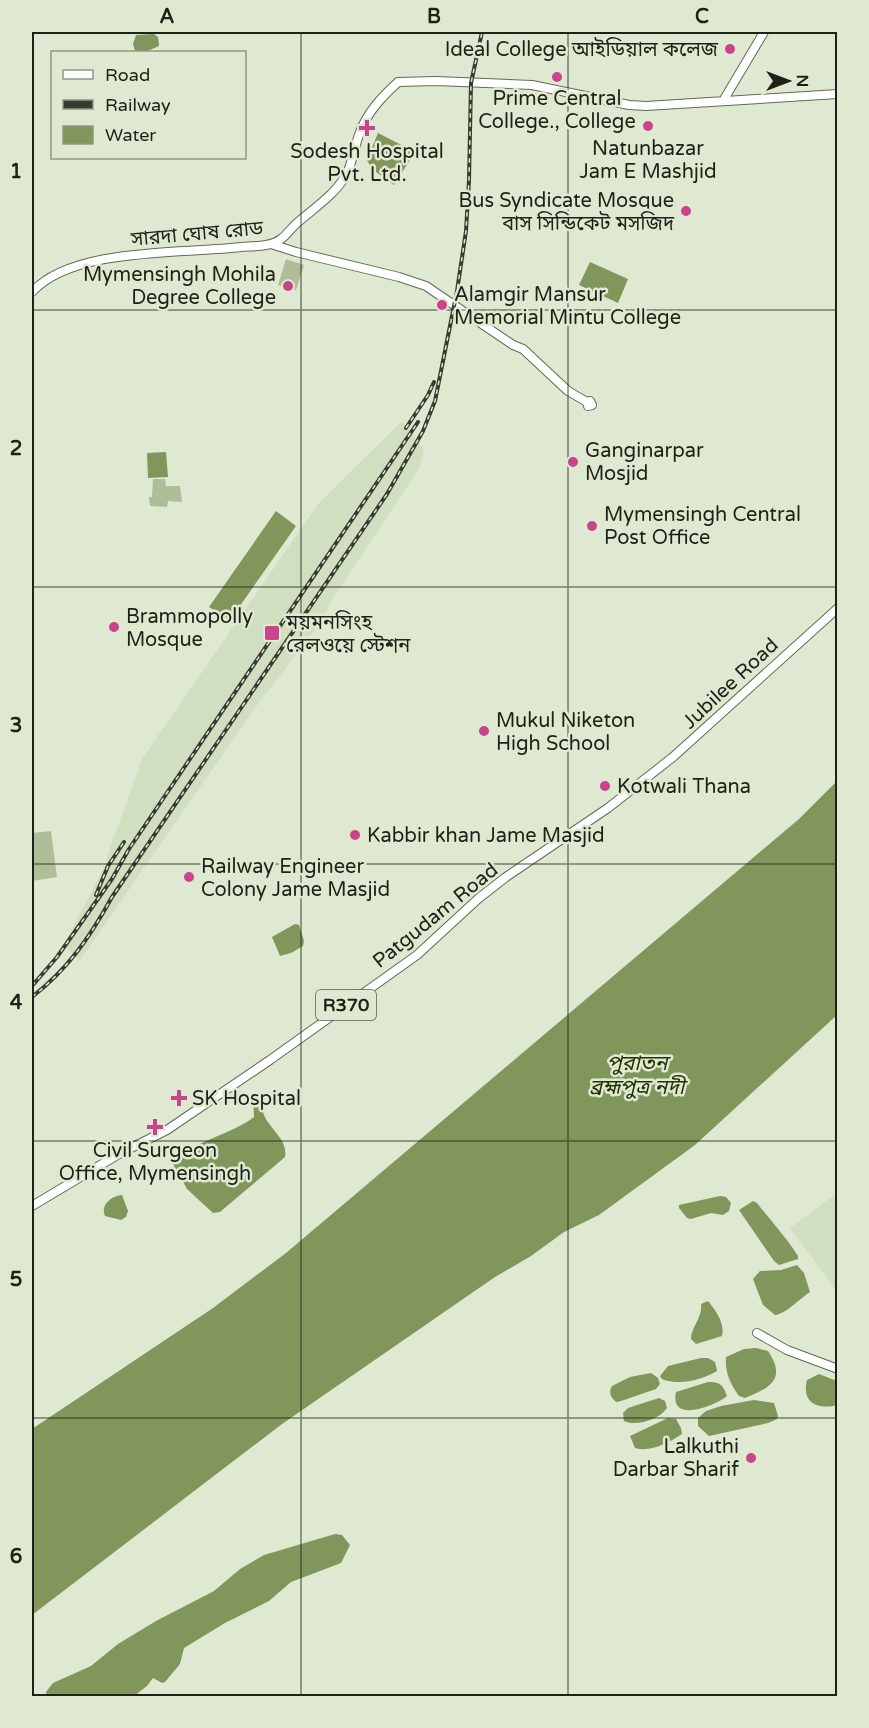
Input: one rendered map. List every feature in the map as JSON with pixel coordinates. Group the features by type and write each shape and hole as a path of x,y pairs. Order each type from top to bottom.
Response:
{"main road":[{"path":"723,101 764,32"},
{"name":"সারদা ঘোষ রোড","path":"32,292 47,277 76,267 124,256 272,244 281,240 320,204 347,173 366,117 378,100 398,82 436,81 531,85 629,105 646,106 723,101"},
{"path":"723,101 837,94"},
{"path":"272,244 426,286 513,345 523,349 568,391 587,402"},
{"name":"Jubilee Road","path":"643,780 673,757 837,608"},
{"name":"Patgudam Road","path":"32,1206 119,1154 166,1130 270,1060 417,955 479,898 506,877 608,808 643,780"},
{"path":"757,1333 787,1350 837,1369"}],"shaded area":[{"path":"286,259 304,265 296,290 278,285"},
{"path":"402,421 424,450 419,469 333,598 323,619 255,708 80,960 64,945 102,871 142,759 318,504"},
{"path":"153,479 165,479 166,486 180,486 182,502 168,501 167,507 150,506 149,497 152,497"},
{"path":"51,831 57,877 32,881 32,833"},
{"path":"837,1193 837,1292 790,1228"}],"water":[{"path":"154,34 158,37 159,46 147,51 135,51 133,44 136,35"},
{"path":"378,133 415,152 394,185 372,169 367,160"},
{"path":"590,262 628,279 618,303 579,285"},
{"path":"166,452 168,477 148,478 147,453"},
{"path":"276,511 296,526 230,620 209,607"},
{"name":"পুরাতন ব্রহ্মপুত্র নদী","path":"837,781 837,1015 695,1145 599,1215 564,1232 531,1256 495,1277 282,1424 32,1615 32,1429 213,1308 286,1253 799,819"},
{"path":"295,924 299,925 304,941 303,946 280,956 272,937"},
{"path":"253,1099 261,1101 263,1113 284,1145 285,1157 220,1212 213,1213 187,1189 173,1164 191,1149 254,1117"},
{"path":"122,1195 128,1211 126,1217 121,1220 105,1216 105,1205 114,1197"},
{"path":"720,1196 726,1197 731,1203 729,1211 723,1215 711,1213 691,1219 687,1218 679,1208 679,1205"},
{"path":"753,1201 783,1236 798,1259 779,1265 774,1261 739,1210"},
{"path":"797,1265 804,1273 810,1292 788,1309 775,1315 763,1305 753,1279 760,1271 781,1270"},
{"path":"708,1301 721,1322 722,1336 696,1344 691,1339 692,1335 701,1304"},
{"path":"756,1348 768,1351 776,1369 776,1376 768,1386 745,1398 739,1396 731,1382 726,1368 726,1357 744,1349"},
{"path":"708,1358 715,1362 717,1371 683,1382 669,1381 660,1376 668,1366"},
{"path":"651,1373 658,1378 660,1384 656,1389 616,1402 611,1397 612,1386 630,1377"},
{"path":"819,1374 837,1381 837,1405 818,1405 813,1403 806,1394 807,1380"},
{"path":"708,1382 721,1385 727,1396 704,1408 686,1410 679,1408 676,1402 676,1392"},
{"path":"659,1398 665,1401 667,1408 659,1416 635,1423 624,1421 623,1413 628,1408"},
{"path":"754,1400 774,1403 777,1419 709,1436 698,1426 698,1418 706,1411"},
{"path":"668,1418 676,1419 682,1434 653,1448 635,1448 630,1436"},
{"path":"335,1534 342,1535 350,1545 341,1563 291,1582 269,1601 225,1623 184,1648 180,1664 165,1682 162,1683 153,1678 134,1696 47,1696 46,1692 53,1683 91,1666 118,1644 214,1591 240,1569 264,1555"}],"railway":[{"path":"32,997 57,975 87,939 112,897 387,494 423,431 435,401 457,291 466,231 471,83 482,32"},
{"path":"406,428 434,382"},
{"path":"32,986 57,957 112,879 129,849 418,422"},
{"path":"96,895 108,866 124,842"}],"place":[{"name":"Ideal College আইডিয়াল কলেজ","path":"730,49"},
{"name":"Prime Central College., College","path":"557,77"},
{"name":"Natunbazar Jam E Mashjid","path":"648,126"},
{"name":"Sodesh Hospital Pvt. Ltd.","path":"367,128"},
{"name":"Bus Syndicate Mosque বাস সিন্ডিকেট মসজিদ","path":"686,211"},
{"name":"Mymensingh Mohila Degree College","path":"288,286"},
{"name":"Alamgir Mansur Memorial Mintu College","path":"442,305"},
{"name":"Ganginarpar Mosjid","path":"573,462"},
{"name":"Mymensingh Central Post Office","path":"592,526"},
{"name":"Brammopolly Mosque","path":"114,627"},
{"name":"ময়মনসিংহ রেলওয়ে স্টেশন","path":"272,633"},
{"name":"Mukul Niketon High School","path":"484,731"},
{"name":"Kotwali Thana","path":"605,786"},
{"name":"Kabbir khan Jame Masjid","path":"355,835"},
{"name":"Railway Engineer Colony Jame Masjid","path":"189,877"},
{"name":"SK Hospital","path":"179,1098"},
{"name":"Civil Surgeon Office, Mymensingh","path":"155,1127"},
{"name":"Lalkuthi Darbar Sharif","path":"751,1458"}]}
